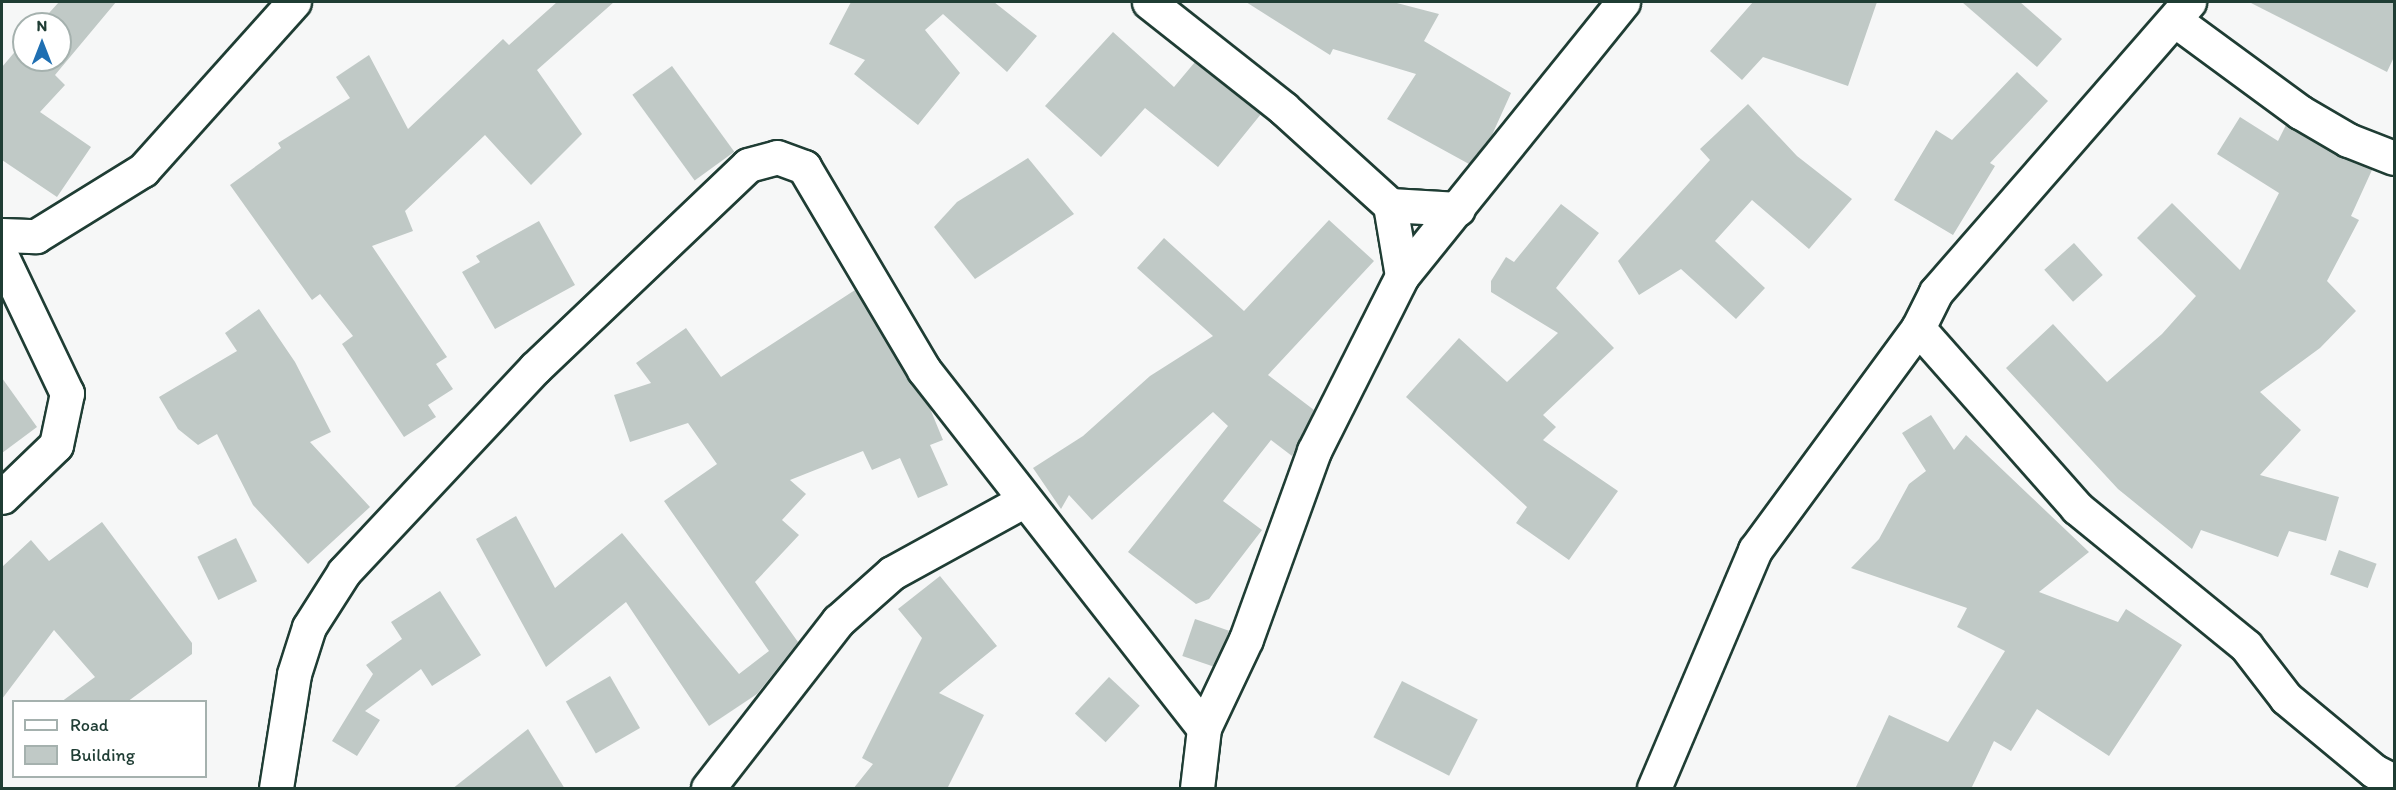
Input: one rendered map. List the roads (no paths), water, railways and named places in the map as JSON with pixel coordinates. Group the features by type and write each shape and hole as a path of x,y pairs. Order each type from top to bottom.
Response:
{"street":[{"path":"2,235 36,236 143,170 294,2"},
{"path":"1149,2 1283,108 1390,205 1402,276"},
{"path":"1197,789 1204,728 1246,639 1314,451 1402,276 1623,2"},
{"path":"1654,789 1755,550 1918,327 1936,292 2182,11 2300,112 2348,140 2394,158"},
{"path":"276,789 294,674 309,627 344,572 536,368 748,165 777,157 804,167 924,370 1023,501 1204,728"},
{"path":"1390,205 1458,209"},
{"path":"2,257 67,393 56,445 2,497"},
{"path":"1918,327 2077,508 2246,646 2286,698 2376,780"},
{"path":"708,789 838,621 892,573 1023,501"}]}
